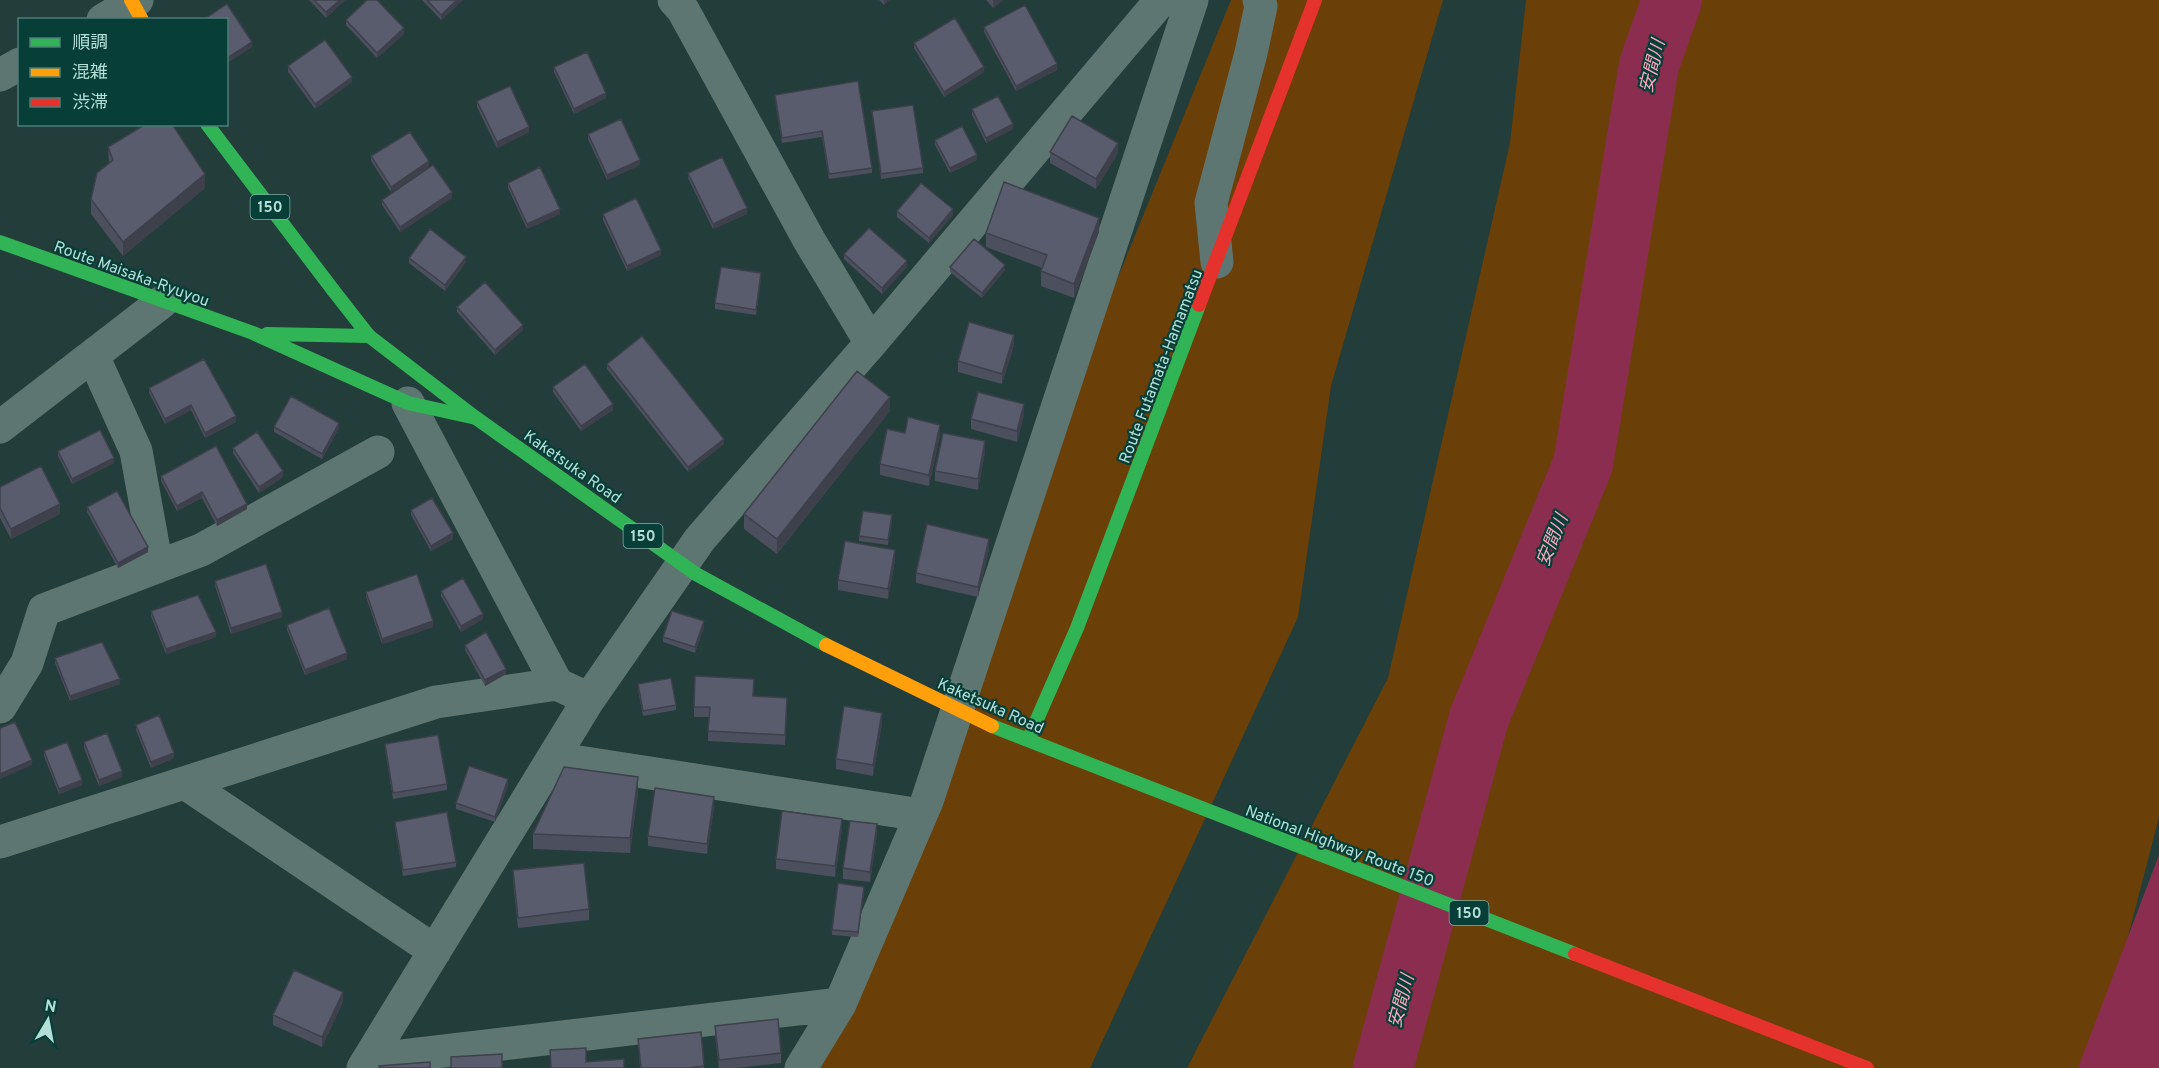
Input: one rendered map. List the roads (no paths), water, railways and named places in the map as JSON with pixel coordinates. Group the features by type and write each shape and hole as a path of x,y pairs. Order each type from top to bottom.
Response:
{"main road":[{"name":"Route Futamata-Hamamatsu","path":"1028,740 1077,628 1315,0"},
{"name":"Kaketsuka Road","path":"209,126 369,336 476,418 696,574 841,653 992,726 1070,758"},
{"name":"Route Maisaka-Ryuyou","path":"0,242 253,333 408,403 476,418"},
{"name":"Route Maisaka-Ryuyou","path":"253,333 369,336"},
{"name":"National Highway Route 150","path":"1070,758 1867,1068"}],"street":[{"path":"366,1064 589,699 700,539 871,343 1161,0"},
{"path":"801,1068 840,1004 921,815 983,636 1192,0"},
{"path":"1217,262 1211,203 1251,53 1261,6 1259,0"},
{"path":"684,3 809,240 871,343"},
{"path":"108,18 136,6"},
{"path":"0,75 18,65"},
{"path":"0,428 162,302"},
{"path":"93,356 136,451 158,567"},
{"path":"408,403 556,684"},
{"path":"0,707 27,663 44,610 201,550 378,452"},
{"path":"1,841 435,702 556,684 589,699"},
{"path":"553,758 921,815"},
{"path":"185,783 435,951"},
{"path":"366,1064 840,1004"}],"waterway":[{"name":"安間川","path":"1383,1068 1479,718 1583,464 1649,65 1672,0"}]}
